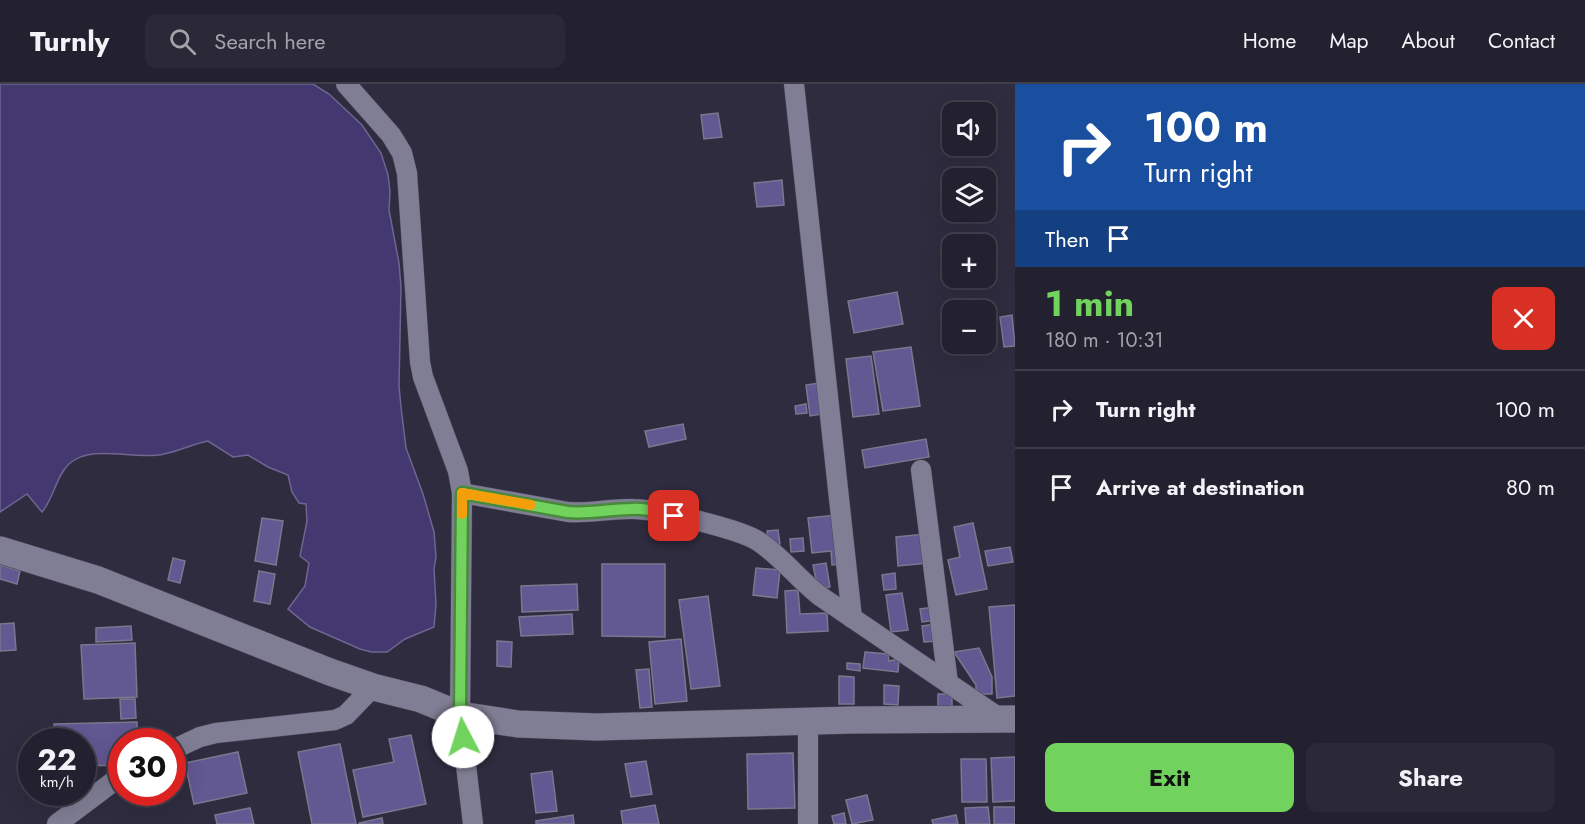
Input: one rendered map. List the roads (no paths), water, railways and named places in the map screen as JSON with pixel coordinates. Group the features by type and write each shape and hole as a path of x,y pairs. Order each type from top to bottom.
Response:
{"main road":[{"path":"0,550 98,580 330,672 374,687 421,699 460,715 518,724 596,727 1008,719"}],"street":[{"path":"346,84 391,135 402,153 407,173 420,362 423,377 458,471 462,493 460,715 473,824"},
{"path":"794,84 852,618"},
{"path":"921,470 948,683"},
{"path":"462,493 576,513 632,508 651,510 743,533 773,553 806,585 852,618 948,683 1008,719"},
{"path":"186,744 216,733 334,720 346,715 374,687"},
{"path":"808,722 808,824"},
{"path":"57,824 108,786"}]}
